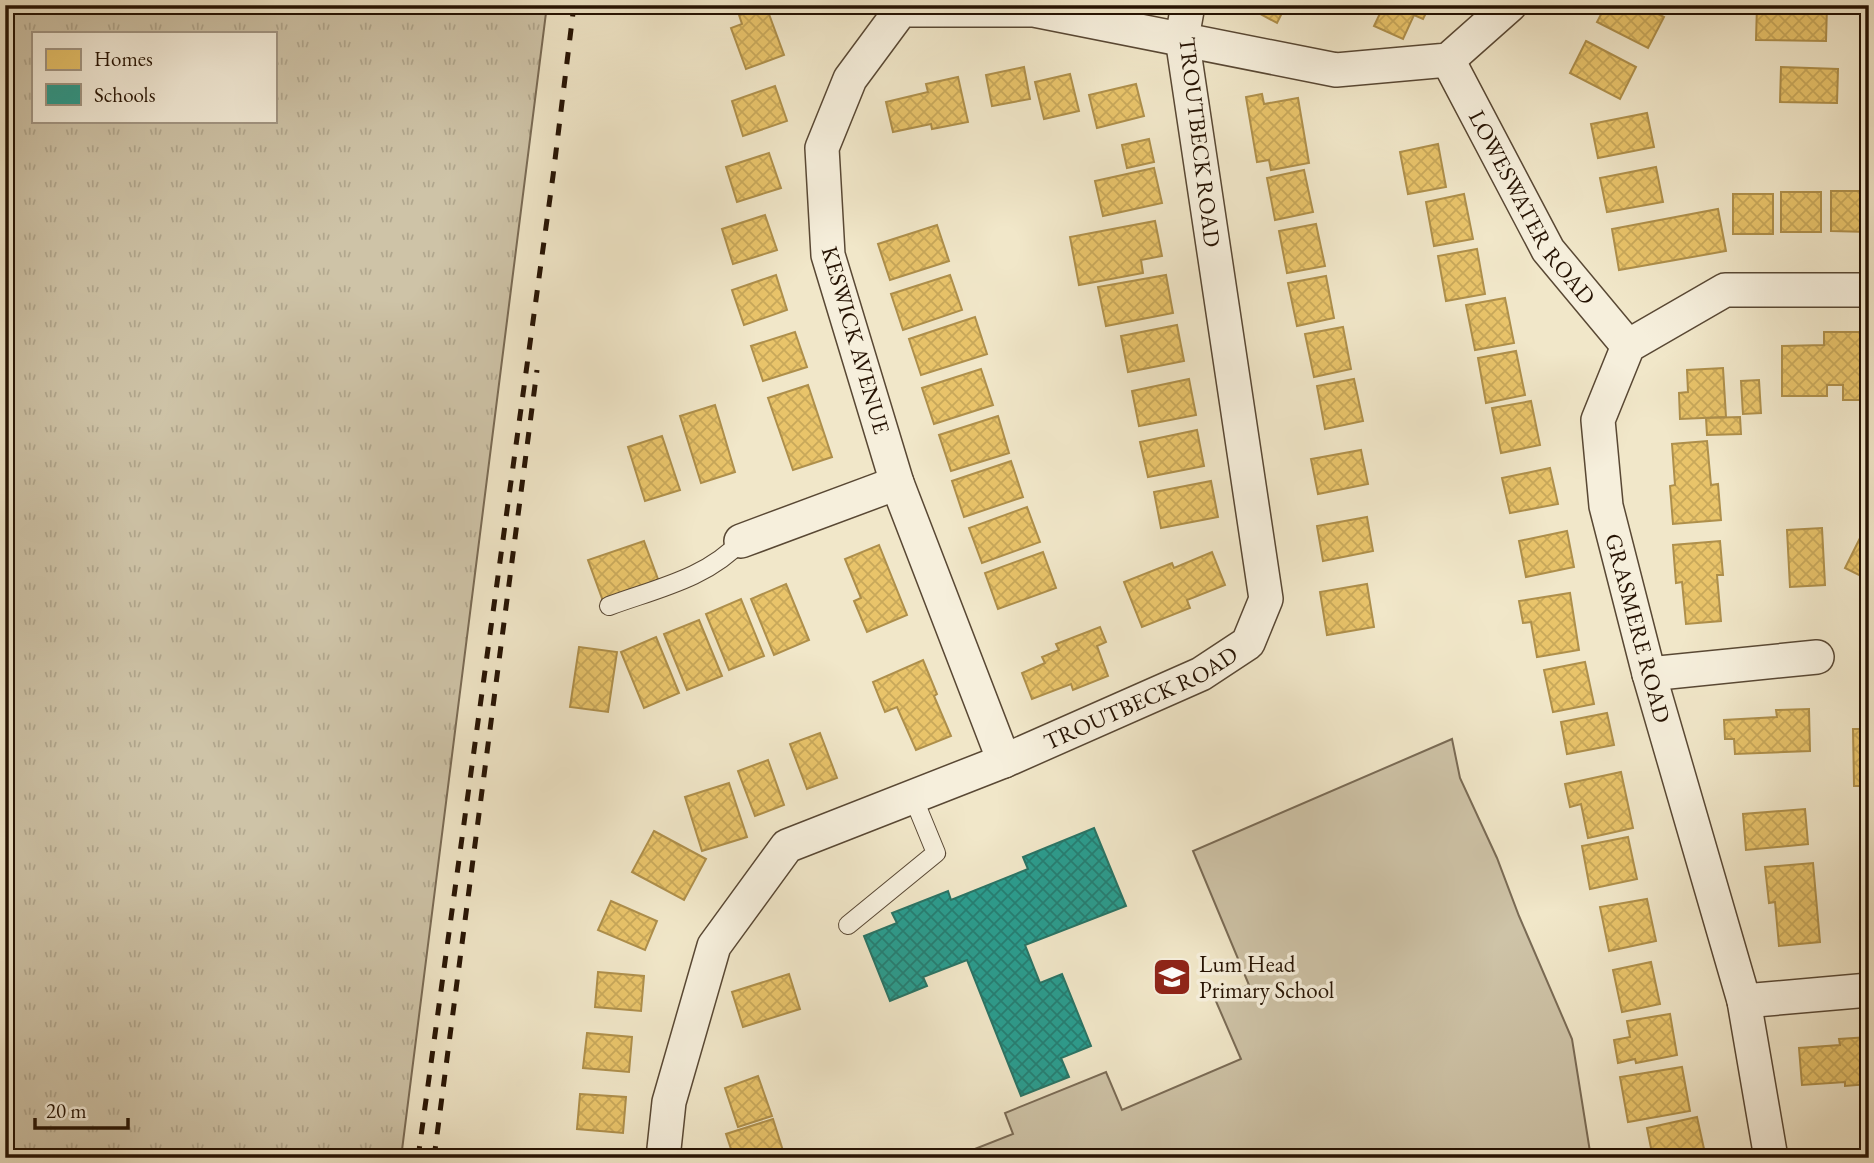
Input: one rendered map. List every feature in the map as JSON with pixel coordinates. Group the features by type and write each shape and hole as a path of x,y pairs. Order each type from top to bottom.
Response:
{"street":[{"name":"TROUTBECK ROAD","path":"663,1158 669,1102 713,946 787,846 1004,761 1202,674 1248,643 1266,599 1182,38 1188,5"},
{"path":"1448,60 1510,5"},
{"name":"KESWICK AVENUE","path":"1004,761 897,483 828,255 821,148 850,79 900,8 1034,10 1336,71 1448,60"},
{"name":"LOWESWATER ROAD","path":"1448,60 1548,250 1629,346"},
{"path":"1629,346 1725,290 1869,290"},
{"name":"GRASMERE ROAD","path":"1629,346 1598,420 1606,506 1649,674 1744,1001 1771,1158"},
{"path":"741,541 897,483"},
{"path":"1649,674 1817,657"},
{"path":"1744,1001 1869,990"}],"lane":[{"path":"609,606 698,573 722,560 741,541"},
{"path":"848,925 936,853 913,797"}],"green space":[{"path":"547,5 401,1158 5,1158 5,7"},
{"path":"1452,739 1460,778 1497,858 1572,1039 1591,1158 952,1158 1013,1134 1005,1113 1106,1072 1122,1110 1241,1059 1215,999 1249,985 1193,851"}],"building: Homes":[{"path":"1244,5 1286,5 1277,23"},
{"path":"1384,5 1430,5 1423,19 1414,15 1403,39 1374,26"},
{"path":"1606,5 1640,5 1664,17 1648,48 1597,22"},
{"path":"1757,5 1827,6 1826,41 1756,40"},
{"path":"766,6 784,55 746,69 731,28 742,24 739,15"},
{"path":"1586,41 1636,67 1620,99 1570,73"},
{"path":"1024,67 1030,99 992,106 986,75"},
{"path":"1781,67 1838,69 1837,103 1780,102"},
{"path":"1070,74 1079,111 1044,119 1035,82"},
{"path":"958,77 968,122 932,129 931,124 893,132 886,102 928,92 926,84"},
{"path":"1136,84 1144,116 1097,128 1089,95"},
{"path":"775,86 787,121 743,136 732,101"},
{"path":"1262,94 1264,104 1298,98 1309,163 1271,170 1269,160 1257,162 1246,97"},
{"path":"1647,113 1654,147 1598,158 1591,124"},
{"path":"1149,139 1154,162 1127,168 1122,145"},
{"path":"1438,144 1446,187 1408,194 1400,152"},
{"path":"769,153 781,188 737,202 726,167"},
{"path":"1656,167 1663,202 1607,212 1600,178"},
{"path":"1154,168 1162,203 1103,216 1095,181"},
{"path":"1304,170 1313,212 1275,220 1267,178"},
{"path":"1831,191 1869,191 1869,232 1831,231"},
{"path":"1781,192 1821,192 1821,232 1781,232"},
{"path":"1464,194 1473,239 1434,246 1426,202"},
{"path":"1733,194 1773,194 1773,234 1733,234"},
{"path":"1718,209 1726,251 1619,270 1612,229"},
{"path":"765,215 777,250 733,264 722,229"},
{"path":"1155,221 1162,256 1141,260 1143,273 1079,285 1070,237"},
{"path":"1316,224 1325,266 1287,273 1279,231"},
{"path":"937,225 949,261 890,280 878,244"},
{"path":"1477,249 1485,294 1446,301 1438,256"},
{"path":"776,275 787,310 744,325 732,290"},
{"path":"950,275 962,310 903,330 891,294"},
{"path":"1166,275 1173,313 1106,326 1098,287"},
{"path":"1326,276 1334,318 1297,326 1288,283"},
{"path":"1505,298 1514,343 1475,350 1466,305"},
{"path":"975,317 987,354 921,375 909,339"},
{"path":"1177,325 1184,361 1128,372 1121,336"},
{"path":"1343,327 1351,369 1314,377 1305,334"},
{"path":"795,332 807,367 763,381 751,346"},
{"path":"1824,332 1860,332 1861,400 1843,400 1843,385 1827,385 1827,396 1782,396 1782,346 1824,345"},
{"path":"1516,351 1525,395 1486,403 1478,358"},
{"path":"1723,368 1726,417 1680,419 1679,393 1688,392 1687,370"},
{"path":"981,369 993,405 934,424 922,388"},
{"path":"1189,379 1196,415 1139,426 1132,391"},
{"path":"1354,379 1363,421 1325,429 1317,386"},
{"path":"1759,380 1761,413 1743,414 1741,381"},
{"path":"808,385 832,457 793,470 768,398"},
{"path":"1531,401 1540,445 1501,453 1492,408"},
{"path":"715,405 735,472 701,483 680,416"},
{"path":"998,416 1009,453 951,471 939,435"},
{"path":"1740,417 1741,434 1707,435 1706,418"},
{"path":"1197,430 1204,466 1148,477 1140,442"},
{"path":"662,436 680,490 645,501 628,447"},
{"path":"1707,441 1711,485 1718,484 1721,520 1673,524 1670,486 1675,485 1672,444"},
{"path":"1361,450 1368,484 1318,494 1311,459"},
{"path":"1011,461 1023,497 964,517 952,481"},
{"path":"1550,468 1558,504 1510,513 1502,478"},
{"path":"1211,481 1218,517 1161,528 1154,492"},
{"path":"1027,507 1040,542 982,563 969,528"},
{"path":"1367,517 1373,551 1323,561 1317,526"},
{"path":"1869,520 1869,580 1845,568"},
{"path":"1822,528 1825,585 1790,587 1787,530"},
{"path":"1567,531 1574,567 1526,577 1519,541"},
{"path":"644,541 659,582 603,601 588,560"},
{"path":"1720,541 1723,575 1717,575 1721,621 1686,624 1682,582 1676,583 1673,545"},
{"path":"879,545 907,615 867,632 854,601 861,598 845,559"},
{"path":"1043,552 1056,588 998,609 985,573"},
{"path":"1212,552 1225,585 1187,600 1190,608 1142,627 1124,582 1172,563 1174,568"},
{"path":"786,584 809,640 774,655 751,599"},
{"path":"1367,584 1374,627 1327,635 1320,592"},
{"path":"1570,593 1579,650 1537,657 1531,622 1523,623 1519,601"},
{"path":"741,599 764,656 729,670 706,614"},
{"path":"699,620 722,676 687,690 664,634"},
{"path":"1100,627 1106,642 1097,646 1108,676 1073,690 1071,684 1032,699 1022,673 1045,663 1042,657 1059,650 1056,644"},
{"path":"656,637 679,693 644,708 621,652"},
{"path":"579,647 617,652 608,712 570,707"},
{"path":"923,660 937,694 934,696 951,736 916,750 897,707 885,712 873,682"},
{"path":"1585,662 1594,704 1553,712 1544,670"},
{"path":"1809,709 1810,751 1735,754 1734,739 1725,739 1724,720 1777,717 1776,710"},
{"path":"1607,713 1614,745 1567,754 1561,722"},
{"path":"1853,729 1869,729 1869,786 1854,786"},
{"path":"820,733 837,778 807,789 790,744"},
{"path":"768,760 784,805 755,816 738,771"},
{"path":"1621,772 1633,828 1588,838 1581,804 1570,807 1565,784"},
{"path":"729,783 747,837 702,851 685,797"},
{"path":"1805,809 1808,844 1746,850 1743,814"},
{"path":"654,831 706,859 684,900 632,872"},
{"path":"1628,837 1637,879 1590,889 1582,846"},
{"path":"1813,863 1820,942 1779,946 1775,902 1769,903 1765,867"},
{"path":"1647,899 1656,941 1609,951 1600,907"},
{"path":"611,901 657,921 645,950 598,930"},
{"path":"1651,962 1660,1004 1622,1012 1613,970"},
{"path":"598,972 644,976 641,1011 595,1007"},
{"path":"789,974 800,1009 743,1027 732,992"},
{"path":"1670,1014 1677,1055 1636,1063 1635,1059 1618,1063 1614,1040 1630,1037 1627,1021"},
{"path":"587,1033 632,1037 629,1072 583,1068"},
{"path":"1869,1037 1869,1084 1845,1086 1845,1082 1802,1085 1799,1048 1840,1045 1839,1039"},
{"path":"1682,1067 1690,1111 1628,1122 1620,1077"},
{"path":"758,1076 772,1116 738,1127 725,1088"},
{"path":"580,1094 626,1097 623,1133 577,1129"},
{"path":"1697,1117 1706,1158 1653,1158 1647,1128"},
{"path":"773,1119 785,1157 734,1158 726,1134"}],"building: Schools":[{"path":"1094,828 1126,906 1025,945 1040,983 1062,974 1091,1046 1061,1058 1069,1077 1021,1096 967,960 923,977 927,986 890,1001 864,936 897,923 892,913 948,891 951,900 1028,869 1023,857"}],"railway":[{"path":"418,1158 553,176 574,5"},
{"path":"434,1158 537,370"}],"place":[{"name":"Lum Head Primary School","path":"1172,977"}]}
